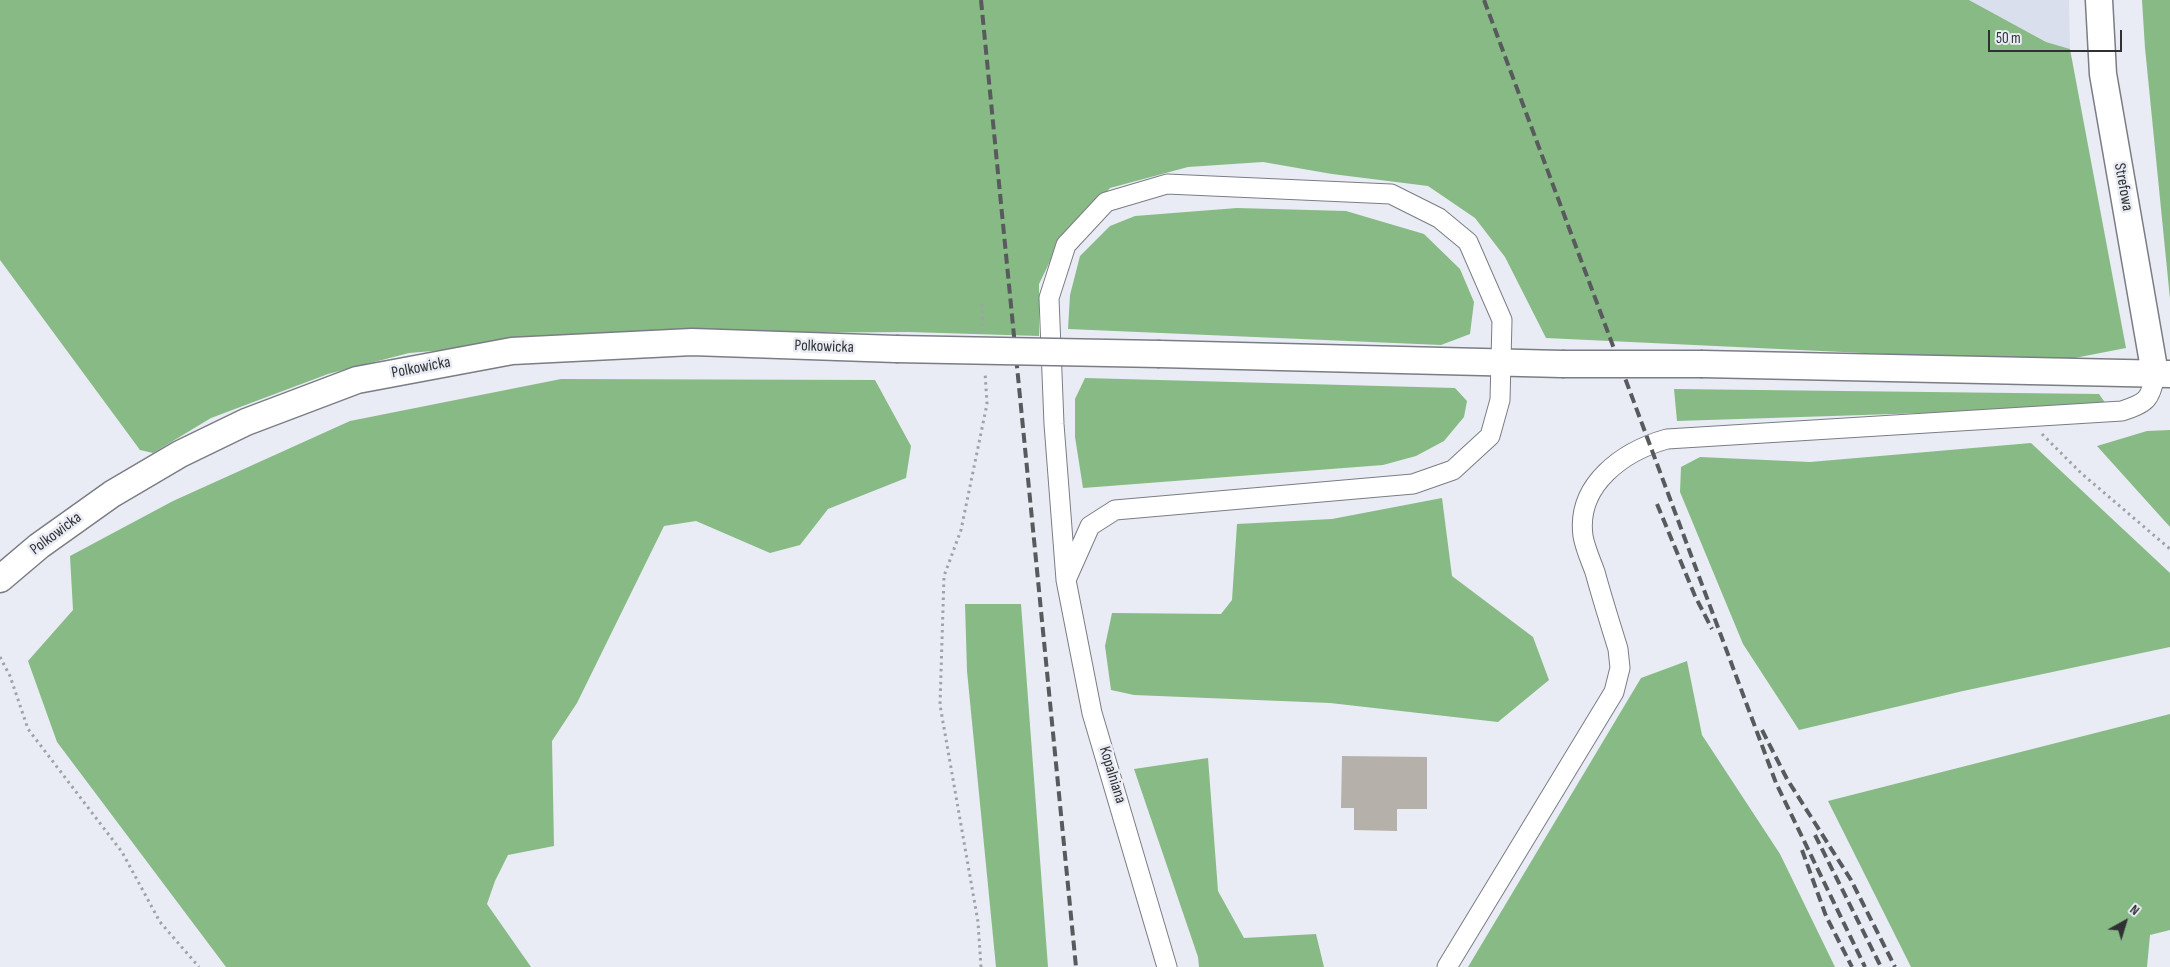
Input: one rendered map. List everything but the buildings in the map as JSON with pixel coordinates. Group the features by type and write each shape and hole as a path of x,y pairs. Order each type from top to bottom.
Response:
{"main road":[{"name":"Strefowa","path":"2099,0 2104,74 2162,374"},
{"name":"Polkowicka","path":"0,579 39,546 112,494 180,454 246,422 357,380 512,351 692,342 896,349 1503,361 1562,364 1704,364 2162,374"}],"street":[{"name":"Kopalniana","path":"1066,580 1090,526 1115,510 1413,484 1453,470 1490,436 1500,400 1503,361 1502,320 1468,242 1439,218 1391,194 1167,184 1106,202 1066,245 1049,298 1054,424 1066,580 1092,713 1167,967"},
{"path":"1447,967 1614,692 1620,668 1618,649 1583,535 1585,505 1600,479 1620,459 1649,444 1667,439 2122,411 2141,404 2152,394 2162,374"}],"path":[{"path":"982,304 984,334"},
{"path":"981,967 978,922 940,705 944,576 960,530 987,404 985,364"},
{"path":"2034,417 2038,431 2081,473 2170,549"},
{"path":"0,657 10,676 28,730 122,852 160,922 199,967"}],"shaded area":[{"path":"1969,0 2069,0 2070,49 2046,42"}],"green space":[{"path":"0,0 1969,0 2046,42 2070,49 2126,348 2054,362 1546,338 1505,257 1475,218 1428,186 1332,174 1263,162 1188,167 1110,188 1056,249 1039,284 1039,336 909,332 754,333 563,340 409,353 328,374 211,418 153,453 140,450 0,260"},
{"path":"2142,0 2170,0 2170,299 2145,48"},
{"path":"1237,208 1346,211 1424,234 1460,269 1474,302 1470,334 1441,345 1068,329 1070,295 1080,256 1110,226 1135,216"},
{"path":"1085,378 1455,388 1467,401 1464,417 1444,441 1416,456 1383,465 1083,488 1075,437 1075,399"},
{"path":"561,379 875,380 911,446 906,478 828,509 800,545 770,553 696,521 664,526 577,703 552,741 554,846 508,855 495,881 487,904 531,967 226,967 57,742 28,661 73,610 70,556 173,501 350,421"},
{"path":"1674,389 2099,394 2106,404 2018,410 1677,421"},
{"path":"2170,430 2170,527 2097,446 2147,431"},
{"path":"2031,443 2170,573 2170,647 1963,691 1799,730 1743,644 1680,492 1681,467 1700,457 1810,462"},
{"path":"1442,498 1452,576 1533,637 1549,680 1498,722 1330,703 1134,695 1111,690 1105,646 1112,613 1221,614 1232,600 1237,524 1332,519"},
{"path":"965,604 1021,604 1048,967 996,967 967,671"},
{"path":"1687,661 1702,735 1780,854 1835,967 1468,967 1641,678"},
{"path":"2170,714 2170,930 2150,935 2147,967 1911,967 1828,801"},
{"path":"1208,758 1218,891 1244,938 1316,934 1324,967 1199,967 1198,957 1134,769"}],"railway":[{"path":"981,0 1076,967"},
{"path":"1484,0 1776,783 1865,967"},
{"path":"1657,504 1695,596 1712,629"},
{"path":"1762,730 1787,779 1851,880 1895,967"},
{"path":"1815,835 1881,967"},
{"path":"1802,850 1826,916 1852,967"}]}
